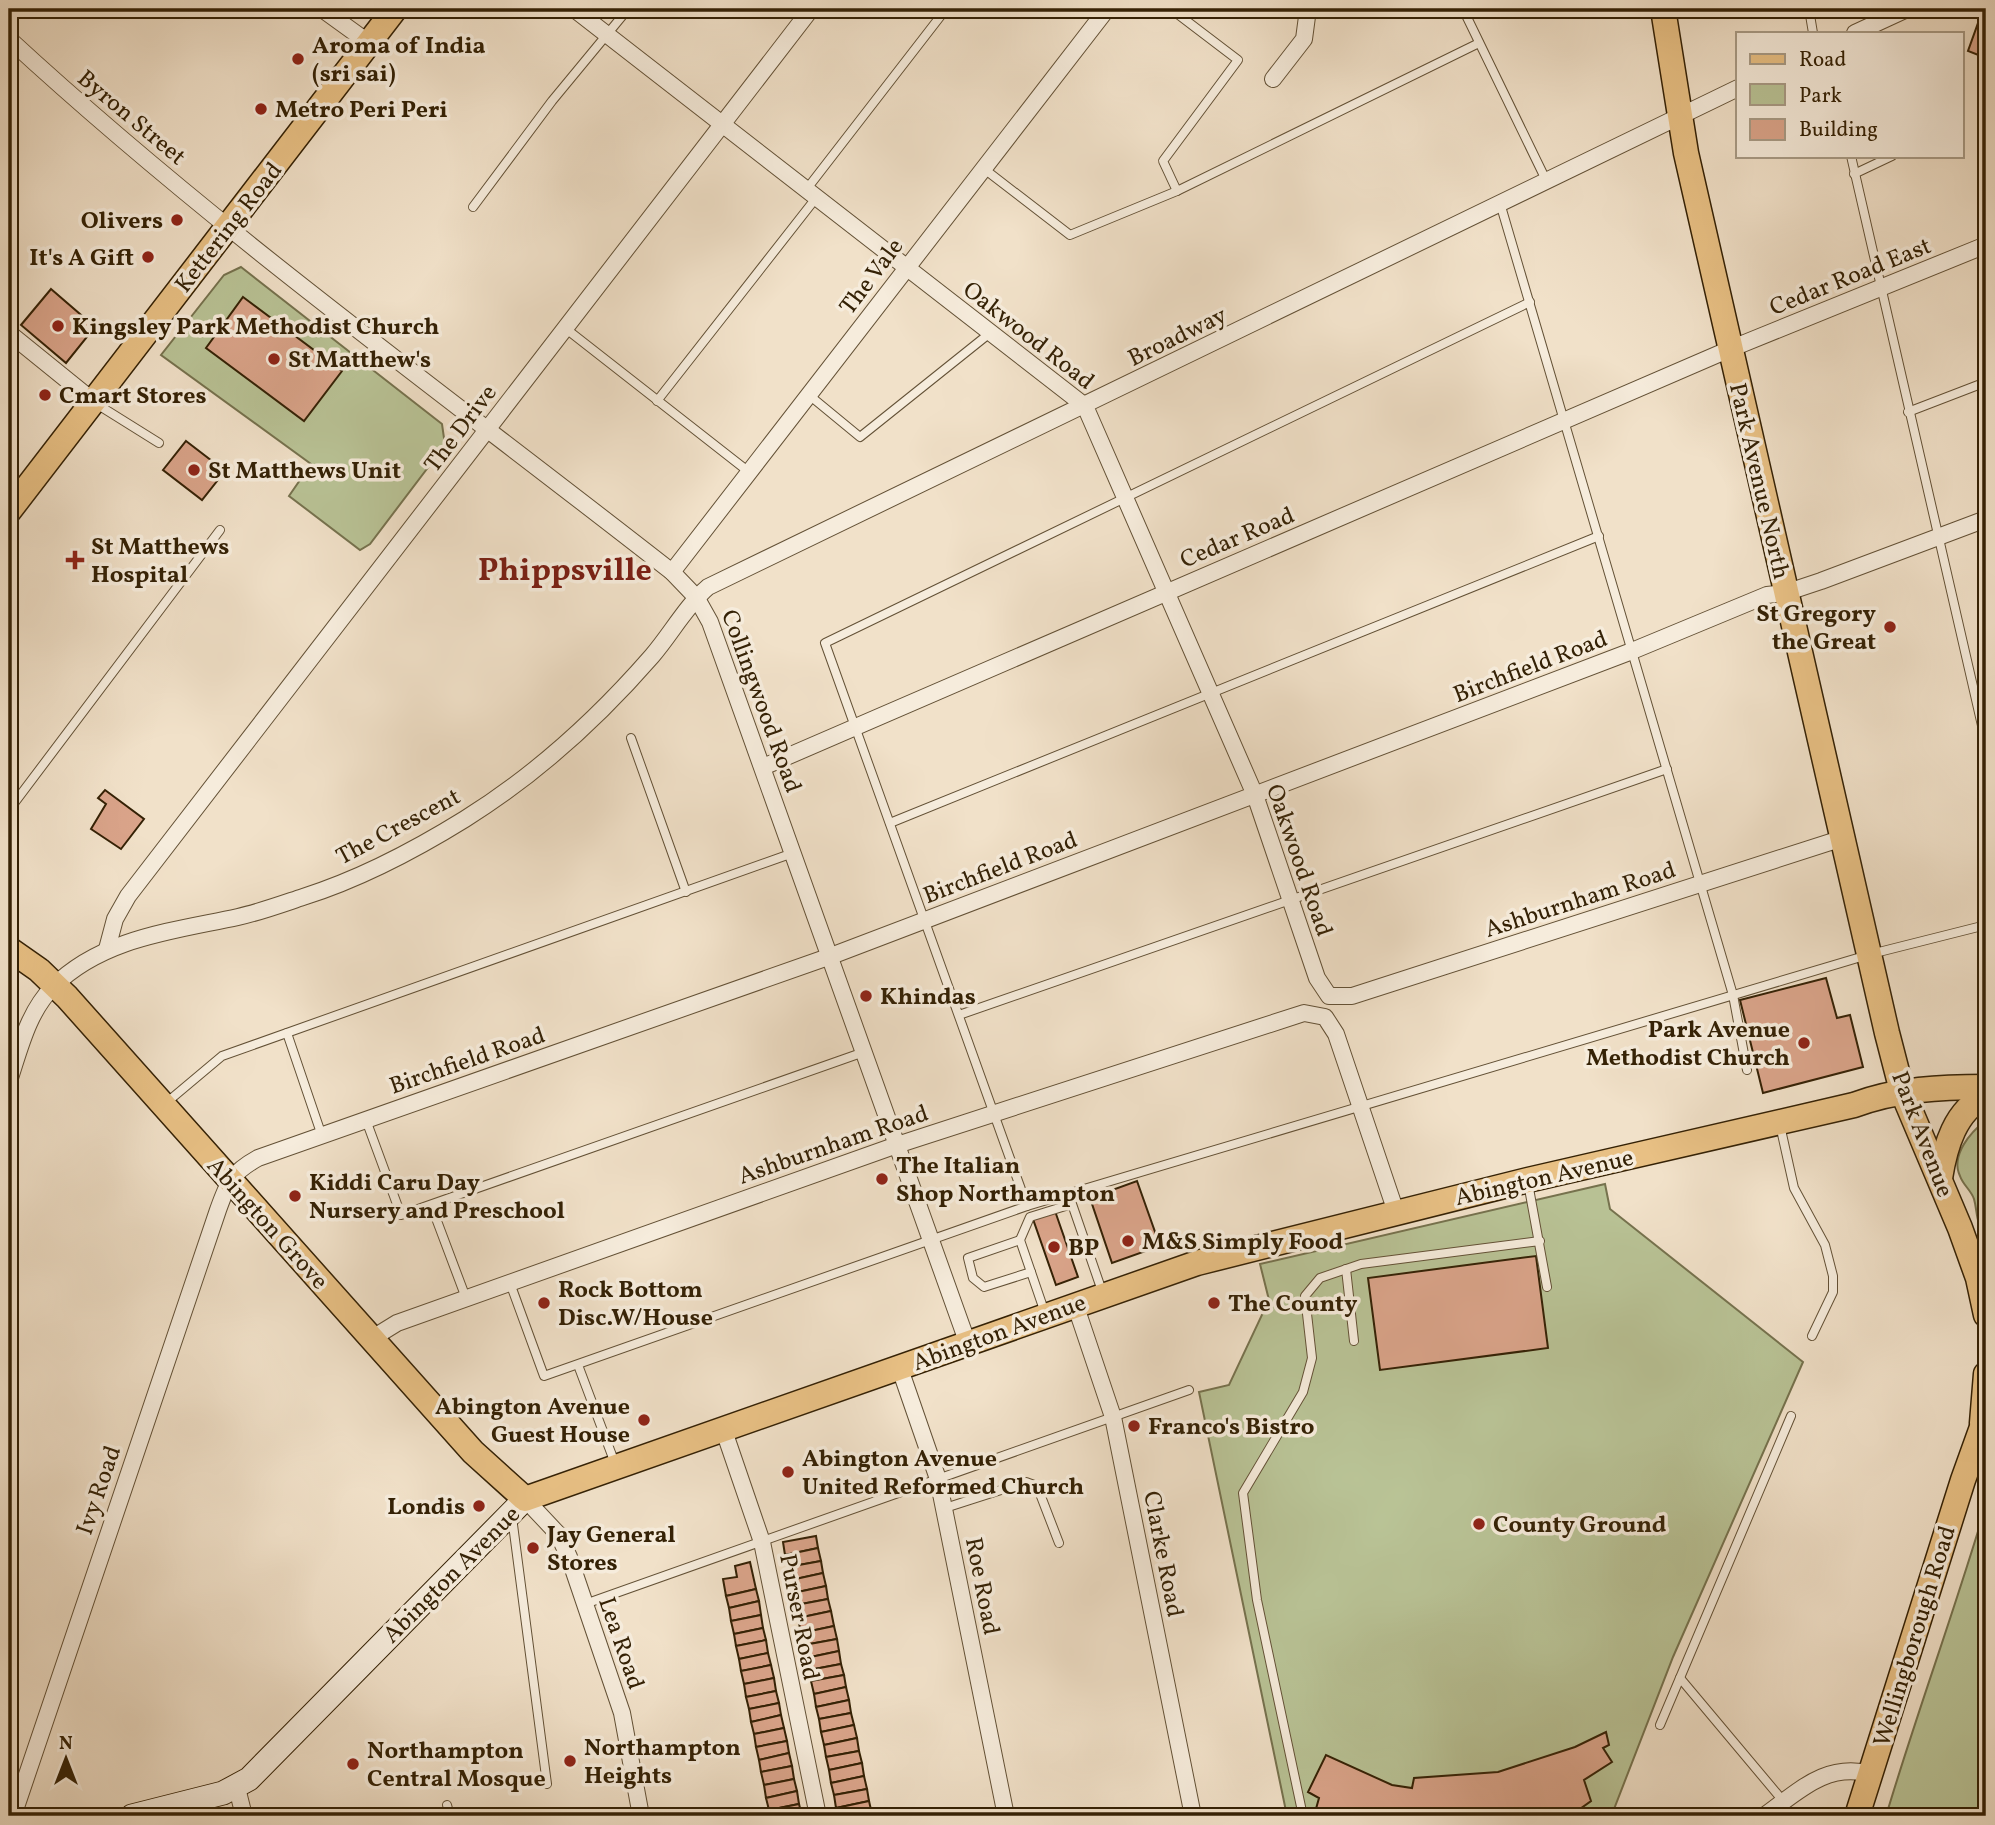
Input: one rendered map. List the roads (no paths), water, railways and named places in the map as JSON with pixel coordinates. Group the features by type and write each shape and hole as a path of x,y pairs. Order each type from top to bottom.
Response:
{"main road":[{"name":"Kettering Road","path":"9,511 395,9"},
{"name":"Park Avenue North","path":"1663,9 1679,117 1785,593 1887,1032"},
{"name":"Abington Grove","path":"9,949 54,985 518,1505"},
{"path":"1887,1032 1915,1072 1928,1081 1953,1087"},
{"path":"1849,1107 1880,1076 1885,1059 1887,1032"},
{"name":"Park Avenue","path":"1887,1032 1902,1091 1960,1228 1978,1278 1986,1315"},
{"name":"Abington Avenue","path":"132,1816 237,1788 262,1769 518,1505 1102,1294 1197,1263 1528,1180 1849,1107 1902,1091 1986,1087"},
{"path":"1940,1178 1951,1135 1966,1111 1986,1096"},
{"path":"1849,1107 1890,1112 1919,1130"},
{"path":"1960,1228 1986,1250"},
{"name":"Wellingborough Road","path":"1857,1816 1984,1420 1986,1374"},
{"path":"1963,1480 1986,1461"}],"street":[{"path":"322,9 369,43"},
{"name":"Oakwood Road","path":"574,9 1085,406 1255,795 1317,978 1329,996"},
{"name":"The Drive","path":"107,948 115,919 128,896 811,9"},
{"name":"The Vale","path":"672,572 1107,9"},
{"path":"1273,79 1304,38 1308,9"},
{"path":"1857,32 1907,9"},
{"name":"Byron Street","path":"9,38 90,114 228,227"},
{"name":"Broadway","path":"696,597 708,587 1736,89"},
{"name":"Collingwood Road","path":"228,227 672,572 696,597 710,622 968,1344"},
{"name":"Cedar Road East","path":"1730,349 1986,245"},
{"path":"9,333 93,401"},
{"name":"Cedar Road","path":"762,767 1730,349"},
{"name":"Birchfield Road","path":"229,1179 258,1158 831,956 1632,651 1767,595 1785,593 1986,519"},
{"name":"The Crescent","path":"54,985 107,948 306,896 363,874 465,819 554,753 604,707 651,657 696,597"},
{"name":"Ashburnham Road","path":"1329,996 1352,996 1843,838"},
{"path":"9,1082 38,1003 54,985"},
{"name":"Ashburnham Road","path":"371,1339 397,1323 897,1145 1293,1014 1316,1013 1332,1025 1361,1106"},
{"path":"1361,1106 1396,1212"},
{"name":"Ivy Road","path":"13,1816 229,1179"},
{"name":"Clarke Road","path":"1075,1304 1113,1417 1193,1816"},
{"name":"Roe Road","path":"900,1369 938,1479 945,1508 1006,1816"},
{"name":"Purser Road","path":"724,1431 762,1542 818,1816"},
{"name":"Lea Road","path":"518,1505 558,1534 622,1713 641,1816"},
{"path":"1764,1816 1835,1770 1855,1770 1871,1774"},
{"path":"237,1788 244,1816"}],"lane":[{"path":"472,207 628,9"},
{"path":"657,401 946,9"},
{"path":"1171,9 1238,60 1163,160 1177,191"},
{"path":"1463,9 1546,180"},
{"path":"1810,9 1813,32"},
{"path":"983,168 1070,235 1177,191 1479,43"},
{"path":"1851,158 1986,743"},
{"path":"1854,174 1888,158"},
{"path":"1500,202 1733,995 1747,1070"},
{"path":"1027,1206 825,643 1530,302"},
{"path":"565,328 749,472"},
{"path":"808,395 860,437 990,333"},
{"path":"1908,412 1986,382"},
{"path":"93,401 159,443"},
{"path":"9,810 220,530"},
{"path":"890,823 1599,536"},
{"path":"631,738 685,892"},
{"path":"958,1016 1667,769"},
{"path":"163,1105 222,1056 794,853"},
{"path":"510,1283 544,1377 1027,1206 1871,954 1986,925"},
{"path":"287,1032 322,1136"},
{"path":"366,1120 401,1215 864,1052"},
{"path":"1779,1122 1794,1188 1825,1245 1833,1276 1833,1292 1812,1336"},
{"path":"1528,1180 1547,1287"},
{"path":"1046,1315 1020,1240 1030,1217 1072,1204 1102,1294"},
{"path":"431,1205 466,1298"},
{"path":"1020,1240 968,1258 973,1278 984,1287 1031,1272"},
{"path":"1303,1816 1257,1600 1243,1493 1303,1392 1311,1358 1305,1297 1320,1278 1361,1264 1540,1241"},
{"path":"1346,1269 1354,1341"},
{"path":"578,1365 617,1468"},
{"path":"585,1604 1189,1390"},
{"path":"1660,1725 1791,1416"},
{"path":"945,1508 1026,1482 1032,1483 1037,1486 1059,1543"},
{"path":"518,1505 517,1541 547,1784"},
{"path":"1680,1678 1784,1802"},
{"path":"447,1805 450,1816"}],"place":[{"name":"Aroma of India (sri sai)","path":"298,59"},
{"name":"Metro Peri Peri","path":"261,109"},
{"name":"Olivers","path":"177,220"},
{"name":"It's A Gift","path":"148,257"},
{"name":"Kingsley Park Methodist Church","path":"58,326"},
{"name":"St Matthew's","path":"274,359"},
{"name":"Cmart Stores","path":"45,395"},
{"name":"St Matthews Unit","path":"194,470"},
{"name":"St Matthews Hospital","path":"75,560"},
{"name":"St Gregory the Great","path":"1890,627"},
{"name":"Khindas","path":"866,996"},
{"name":"Park Avenue Methodist Church","path":"1804,1043"},
{"name":"The Italian Shop Northampton","path":"882,1179"},
{"name":"Kiddi Caru Day Nursery and Preschool","path":"295,1196"},
{"name":"M&S Simply Food","path":"1128,1241"},
{"name":"BP","path":"1054,1247"},
{"name":"Rock Bottom Disc.W/House","path":"544,1303"},
{"name":"The County","path":"1214,1303"},
{"name":"Abington Avenue Guest House","path":"644,1420"},
{"name":"Franco's Bistro","path":"1134,1426"},
{"name":"Abington Avenue United Reformed Church","path":"788,1472"},
{"name":"Londis","path":"479,1506"},
{"name":"County Ground","path":"1479,1524"},
{"name":"Jay General Stores","path":"533,1548"},
{"name":"Northampton Heights","path":"570,1761"},
{"name":"Northampton Central Mosque","path":"353,1764"}],"district":[{"name":"Phippsville","path":"565,569"}]}
